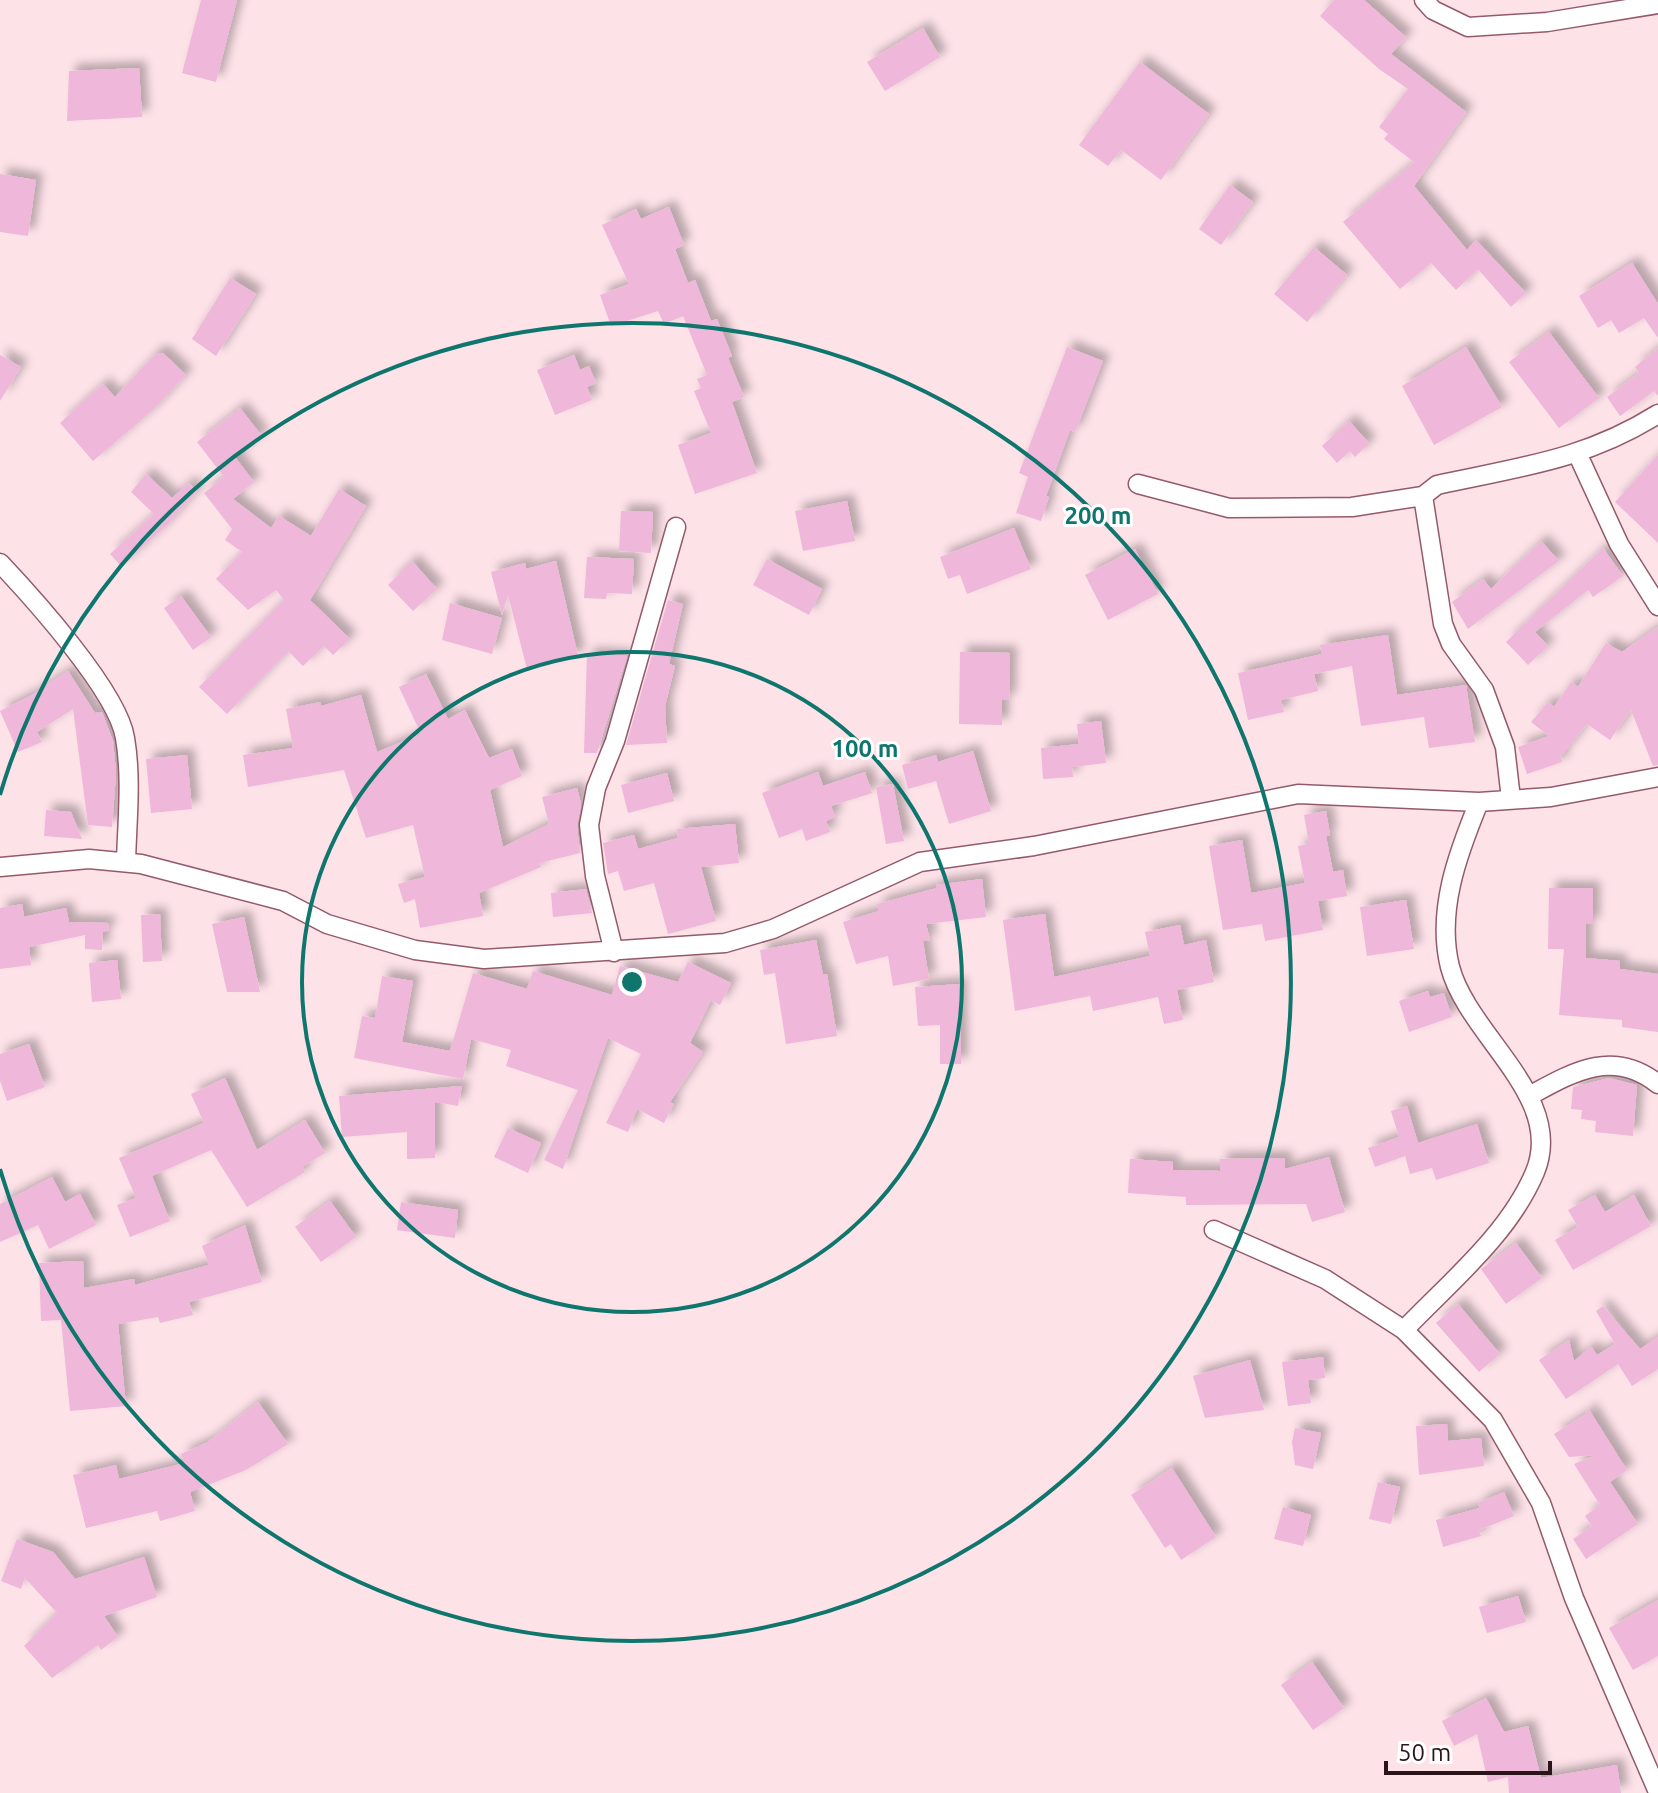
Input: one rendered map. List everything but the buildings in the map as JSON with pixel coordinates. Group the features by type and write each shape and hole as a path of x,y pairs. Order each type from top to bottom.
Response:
{"street":[{"path":"1424,0 1433,10 1468,27 1547,22 1658,4"},
{"path":"1138,484 1229,508 1352,507 1423,496 1437,485 1578,455 1623,436 1658,414"},
{"path":"1578,455 1619,544 1658,606"},
{"path":"1423,496 1443,624 1451,644 1484,690 1505,747 1511,799"},
{"path":"614,952 595,876 589,825 596,788 615,741 676,527"},
{"path":"0,563 37,602 83,662 114,710 125,736 129,788 126,862"},
{"path":"0,867 89,859 126,862 283,901 327,924 415,950 484,959 614,952 725,943 773,929 920,862 1034,846 1298,794 1479,802 1551,797 1658,777"},
{"path":"1404,1330 1506,1222 1535,1170 1540,1138 1535,1107 1464,1003 1450,966 1446,931 1451,881 1479,802"},
{"path":"1529,1096 1576,1070 1602,1064 1627,1066 1658,1084"},
{"path":"1214,1230 1325,1279 1404,1330 1493,1420 1541,1503 1574,1598 1658,1792"}]}
